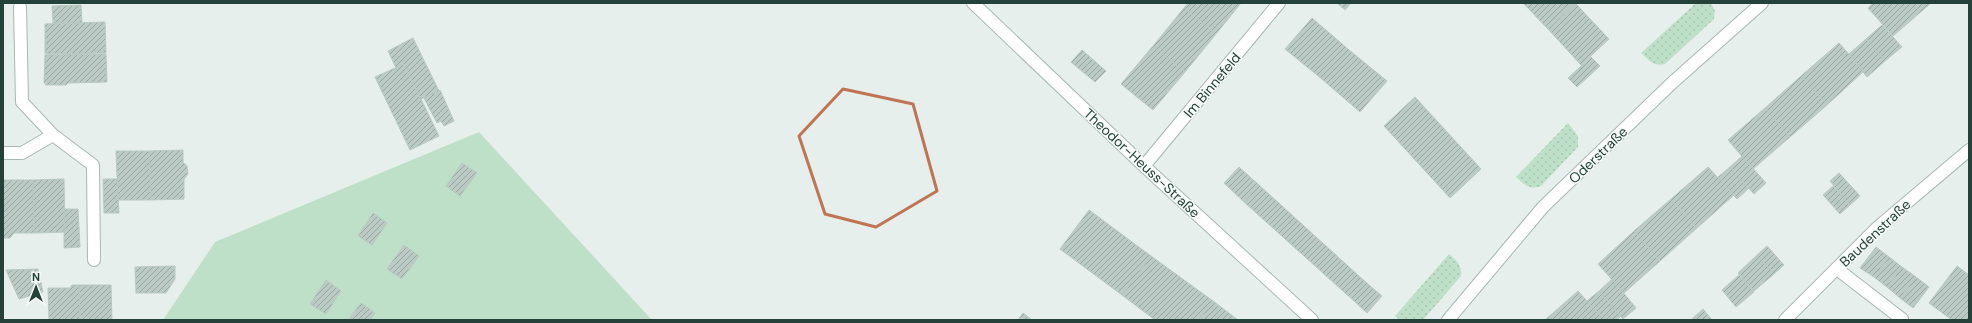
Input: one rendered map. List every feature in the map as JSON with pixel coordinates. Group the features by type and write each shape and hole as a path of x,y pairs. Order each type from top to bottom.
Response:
{"street":[{"name":"Theodor-Heuss-Straße","path":"973,3 1144,166 1312,320"},
{"name":"Im Binnefeld","path":"1144,166 1279,3"},
{"name":"Oderstraße","path":"1448,320 1543,207 1673,82 1762,3"},
{"path":"20,7 22,102 53,135 93,165 94,260"},
{"path":"3,153 22,153 53,135"},
{"name":"Baudenstraße","path":"1785,320 1878,228 1969,150"},
{"path":"1837,269 1902,319"}],"highlighted area":[{"path":"843,89 913,104 937,191 876,227 825,214 799,136"}],"green space":[{"path":"1696,3 1711,3 1715,11 1714,19 1665,64 1654,64 1641,53"},
{"path":"1568,123 1578,136 1578,147 1541,186 1530,187 1516,177"},
{"path":"479,132 652,320 163,320 215,242"},
{"path":"1449,254 1461,269 1461,276 1423,320 1400,320 1395,316"}],"building":[{"path":"1188,3 1241,3 1216,34 1184,8"},
{"path":"1337,3 1351,3 1345,10"},
{"path":"1523,3 1575,3 1548,29"},
{"path":"1575,3 1609,39 1581,65 1548,29"},
{"path":"1873,3 1930,4 1893,36 1868,8"},
{"path":"81,5 82,23 53,23 52,6"},
{"path":"1184,8 1216,34 1185,72 1153,46"},
{"path":"1312,18 1349,50 1323,80 1285,49"},
{"path":"105,22 106,53 45,54 45,24"},
{"path":"1882,25 1902,47 1885,61 1866,39"},
{"path":"413,38 439,91 421,99 404,64 396,68 388,51"},
{"path":"1866,39 1885,61 1867,77 1849,54"},
{"path":"1839,43 1864,71 1827,105 1801,76"},
{"path":"1153,46 1185,72 1153,110 1121,84"},
{"path":"1082,50 1106,71 1095,82 1071,62"},
{"path":"1349,50 1387,81 1360,112 1323,80"},
{"path":"106,54 107,82 68,83 66,85 46,85 44,83 45,55"},
{"path":"1591,57 1600,66 1577,87 1568,78"},
{"path":"404,64 439,136 410,150 375,77"},
{"path":"1801,76 1827,105 1790,137 1765,108"},
{"path":"440,90 454,121 444,126 441,121 437,123 424,98"},
{"path":"1415,97 1448,133 1417,162 1384,126"},
{"path":"1765,108 1790,137 1753,169 1728,140"},
{"path":"1448,133 1481,169 1450,198 1417,162"},
{"path":"183,150 183,162 187,166 188,174 184,179 184,199 151,200 149,151"},
{"path":"116,151 149,151 151,200 118,200"},
{"path":"1742,156 1766,183 1754,194 1730,167"},
{"path":"462,163 477,173 460,196 446,186"},
{"path":"1239,167 1259,185 1244,202 1224,183"},
{"path":"1708,167 1734,195 1697,228 1671,199"},
{"path":"1730,167 1749,188 1737,199 1718,177"},
{"path":"1839,173 1860,196 1850,205 1830,181"},
{"path":"64,179 65,232 34,233 33,180"},
{"path":"103,179 117,179 119,213 104,213"},
{"path":"3,180 33,180 34,233 14,233 10,238 3,238"},
{"path":"1259,185 1359,276 1344,292 1244,202"},
{"path":"1833,186 1850,205 1840,214 1823,195"},
{"path":"1671,199 1697,228 1660,261 1634,231"},
{"path":"64,209 78,209 80,247 64,248"},
{"path":"1089,210 1151,256 1122,295 1060,249"},
{"path":"373,213 387,223 372,245 358,236"},
{"path":"1634,231 1660,261 1624,293 1598,264"},
{"path":"404,245 419,256 402,279 387,269"},
{"path":"1767,246 1784,265 1774,274 1757,255"},
{"path":"1876,247 1889,257 1874,277 1860,268"},
{"path":"1757,255 1774,274 1754,291 1738,273"},
{"path":"1151,256 1213,301 1199,320 1155,320 1122,295"},
{"path":"1889,257 1902,267 1887,287 1874,277"},
{"path":"175,266 175,279 166,293 136,293 135,267"},
{"path":"1957,266 1969,275 1969,320 1952,320 1929,303"},
{"path":"1902,267 1916,277 1900,298 1887,287"},
{"path":"38,269 43,292 19,299 6,270"},
{"path":"1739,275 1754,292 1736,307 1722,290"},
{"path":"1359,276 1369,285 1354,301 1344,292"},
{"path":"1916,277 1929,287 1913,308 1900,298"},
{"path":"1612,279 1636,308 1623,319 1599,291"},
{"path":"326,280 341,291 326,314 310,304"},
{"path":"72,285 79,285 80,320 49,320 48,288 70,288"},
{"path":"79,285 111,285 112,320 80,320"},
{"path":"1369,285 1382,296 1367,313 1354,301"},
{"path":"1578,291 1603,319 1602,320 1545,320"},
{"path":"1599,291 1621,316 1616,320 1604,320 1587,301"},
{"path":"1213,301 1238,320 1199,320"},
{"path":"361,303 375,313 370,320 348,320"},
{"path":"1703,309 1712,320 1691,320"},
{"path":"1023,313 1032,320 1018,320"}]}
